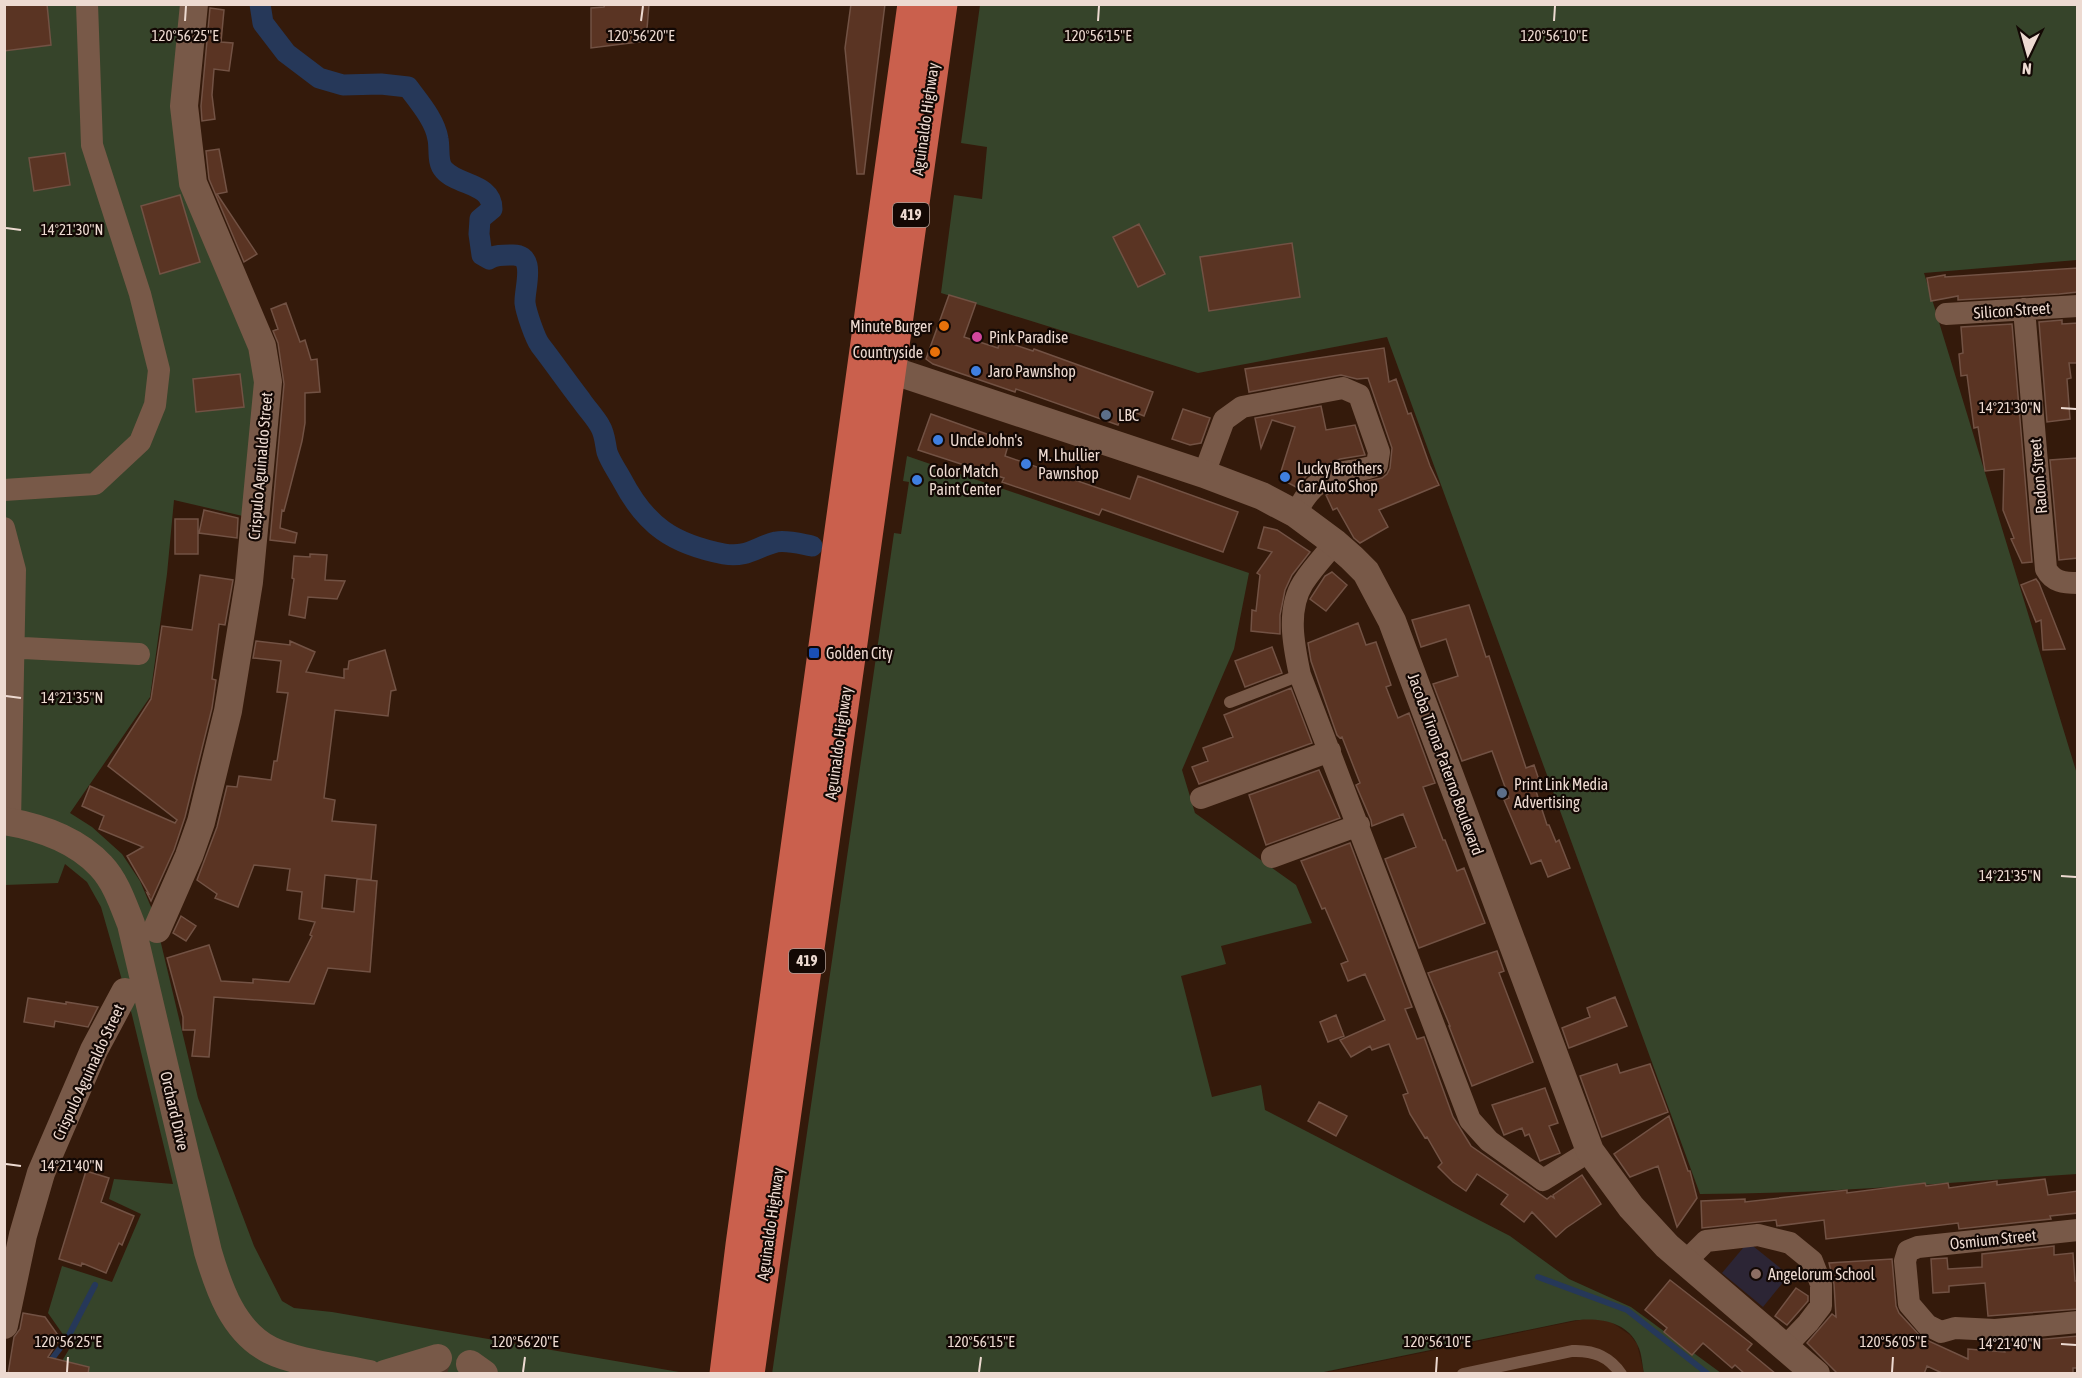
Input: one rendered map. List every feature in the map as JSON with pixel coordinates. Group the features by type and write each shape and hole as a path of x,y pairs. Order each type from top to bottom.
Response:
{"highway":[{"name":"Aguinaldo Highway","path":"726,1374 750,1185 914,4"},
{"name":"Aguinaldo Highway","path":"748,1374 941,4"}],"street":[{"path":"4,490 95,484 140,442 155,405 159,370 140,294 92,144 87,4"},
{"name":"Crispulo Aguinaldo Street","path":"157,929 189,856 201,822 228,711 249,582 268,382 262,346 193,183 184,106 194,4"},
{"name":"Silicon Street","path":"1946,314 2078,306"},
{"name":"Radon Street","path":"2024,309 2046,569 2050,577 2059,581 2078,583"},
{"name":"Jacoba Tirona Paterno Boulevard","path":"888,369 1204,474 1262,496 1296,514 1335,543 1366,572 1392,621 1590,1151 1631,1207 1667,1246 1816,1374"},
{"path":"1204,474 1224,420 1242,406 1343,388 1359,395 1379,452 1377,465 1364,470 1344,472 1320,481 1302,499 1296,514"},
{"path":"4,528 15,570 8,647 7,822"},
{"path":"1335,543 1302,585 1294,604 1293,645 1300,675 1470,1120 1489,1141 1543,1180 1590,1151"},
{"path":"8,647 139,654"},
{"path":"1201,798 1330,751"},
{"name":"Orchard Drive","path":"7,822 44,830 68,840 101,866 118,891 131,924 208,1252 224,1298 239,1323 252,1338 271,1351 369,1374"},
{"path":"1272,857 1359,825"},
{"name":"Crispulo Aguinaldo Street","path":"6,1313 23,1235 41,1173 94,1050 125,992"},
{"name":"Osmium Street","path":"2078,1230 1918,1247 1908,1251 1905,1261 1909,1304 1927,1325 1941,1332 1955,1328 1995,1330 2078,1322"},
{"path":"1686,1261 1706,1241 1758,1235 1790,1242 1812,1261 1821,1284 1821,1306 1785,1347"},
{"path":"385,1374 432,1365"}],"lane":[{"path":"1230,702 1300,675"},
{"path":"1463,1374 1584,1350 1605,1357 1621,1374"}],"shaded area":[{"name":"Angelorum School","path":"1748,1242 1789,1275 1763,1307 1722,1273"},
{"path":"1585,1319 1611,1322 1630,1335 1637,1344 1644,1373 1319,1374"}],"green space":[{"path":"4,5 188,5 175,112 260,376 247,517 174,500 167,574 150,697 70,813 92,827 122,854 140,881 154,914 198,1098 254,1246 282,1301 294,1308 332,1312 685,1373 73,1374 81,1365 62,1361 71,1346 48,1313 62,1266 112,1282 141,1214 109,1199 114,1179 173,1184 132,1015 101,907 87,882 65,864 58,883 5,885"},
{"path":"980,5 2077,5 2077,260 1924,273 2077,774 2077,1174 1842,1190 1700,1194 1387,337 1198,373 941,293 954,195 982,199 987,147 961,143"},
{"path":"907,456 1249,573 1234,649 1182,770 1195,813 1296,885 1312,923 1221,946 1226,964 1181,976 1212,1097 1261,1085 1265,1110 1510,1236 1569,1279 1631,1307 1721,1373 1644,1373 1639,1349 1633,1337 1609,1322 1590,1320 1571,1321 1319,1373 772,1374 894,533 901,534 909,482 903,481"}],"building":[{"path":"4,4 47,4 51,45 4,51"},
{"path":"605,4 649,4 646,41 591,48 591,8 604,7"},
{"path":"851,4 885,4 864,174 857,174 845,48"},
{"path":"210,8 224,10 221,42 233,43 229,71 214,69 212,95 215,119 202,121 201,106"},
{"path":"219,149 227,192 217,194 257,254 244,262 209,179 206,151"},
{"path":"65,153 70,185 34,191 29,158"},
{"path":"180,195 200,262 160,274 141,206"},
{"path":"1139,224 1165,274 1138,287 1113,237"},
{"path":"1292,243 1300,297 1209,311 1200,257"},
{"path":"2078,268 2078,292 2059,294 1958,300 1958,296 1931,301 1927,278 1945,275 1945,277"},
{"path":"949,295 976,303 964,337 998,348 1000,340 1033,351 1034,349 1153,392 1144,416 1124,408 1118,425 1016,389 1015,392 933,364 926,359"},
{"path":"286,303 300,342 305,340 311,360 317,359 320,392 305,393 305,423 302,441 284,511 282,510 280,528 297,533 295,543 270,540 284,384 278,343 273,331 278,329 271,309"},
{"path":"2062,320 2062,324 2078,323 2078,363 2069,363 2071,378 2067,379 2070,419 2047,422 2039,322"},
{"path":"2012,324 2032,562 2022,563 2011,539 2014,538 2003,510 2004,469 1985,471 1978,427 1974,428 1967,375 1961,376 1959,354 1963,353 1961,327"},
{"path":"1384,348 1389,382 1396,379 1408,414 1411,413 1439,485 1379,510 1388,527 1360,543 1354,538 1337,508 1333,510 1326,495 1340,487 1382,478 1390,468 1392,448 1368,378 1357,379 1341,375 1249,392 1245,369"},
{"path":"240,374 244,407 196,412 193,379"},
{"path":"1321,406 1326,430 1355,425 1365,455 1340,459 1315,470 1314,468 1296,487 1279,478 1295,427 1272,420 1261,448 1255,418"},
{"path":"1183,409 1210,418 1201,443 1190,445 1172,439"},
{"path":"931,414 1009,442 1005,456 1130,499 1138,476 1238,512 1223,552 1102,509 1099,515 1002,482 1004,478 918,450"},
{"path":"2077,458 2078,558 2059,560 2050,460"},
{"path":"204,510 238,518 237,538 199,533"},
{"path":"175,519 198,519 198,554 175,554"},
{"path":"1264,527 1277,530 1310,552 1292,575 1285,590 1280,615 1280,634 1251,631 1252,610 1256,611 1260,575 1257,573 1272,552 1258,548"},
{"path":"310,554 327,555 325,580 345,581 337,599 308,597 305,618 289,615 294,579 292,578 294,556 310,557"},
{"path":"1332,572 1347,585 1326,611 1310,599 1325,576"},
{"path":"200,575 233,580 225,625 219,624 212,679 216,680 212,708 185,817 174,850 151,901 127,856 143,847 99,829 104,816 82,806 90,786 175,823 177,820 108,766 151,699 162,626 192,630"},
{"path":"2036,579 2065,649 2043,650 2041,620 2036,622 2021,585"},
{"path":"1469,605 1486,657 1489,656 1526,768 1534,765 1540,783 1534,785 1547,825 1556,842 1559,840 1570,868 1548,877 1541,860 1531,864 1504,800 1509,798 1492,751 1462,761 1433,684 1458,676 1446,639 1421,647 1412,620"},
{"path":"1358,623 1366,645 1376,642 1391,685 1386,687 1398,718 1409,713 1435,783 1423,787 1457,871 1464,868 1485,923 1419,948 1385,859 1416,847 1403,814 1372,826 1356,785 1360,783 1342,737 1337,735 1311,661 1308,643"},
{"path":"256,641 290,645 290,641 315,652 306,672 344,678 344,669 348,669 349,661 385,650 396,690 391,691 388,716 335,710 324,798 335,800 332,821 376,825 371,880 325,875 322,908 354,912 357,879 377,881 370,972 328,968 314,1004 214,997 209,1057 192,1056 195,1030 183,1030 183,1017 167,958 209,945 221,981 253,983 253,979 289,982 312,936 310,935 315,922 299,919 302,892 287,890 290,869 254,865 238,907 215,898 217,894 197,880 217,827 227,786 237,787 239,776 271,780 274,761 277,761 288,693 277,692 281,661 253,658"},
{"path":"1272,647 1282,673 1245,687 1235,661"},
{"path":"1291,688 1312,743 1199,784 1192,767 1208,761 1203,748 1233,737 1224,715"},
{"path":"1319,770 1340,818 1266,845 1249,795"},
{"path":"1350,843 1412,1007 1405,1009 1417,1039 1424,1037 1453,1117 1471,1146 1547,1199 1551,1196 1554,1198 1553,1195 1582,1175 1601,1204 1556,1237 1532,1212 1524,1222 1501,1204 1508,1195 1477,1174 1466,1191 1438,1167 1442,1163 1410,1114 1403,1095 1408,1093 1389,1044 1372,1050 1370,1046 1351,1057 1340,1040 1385,1020 1365,974 1348,981 1341,964 1348,961 1301,861"},
{"path":"181,916 196,926 186,941 173,933"},
{"path":"1497,951 1504,971 1499,973 1533,1062 1472,1086 1428,973"},
{"path":"1615,997 1627,1026 1569,1048 1562,1028 1590,1017 1587,1008"},
{"path":"28,998 98,1007 88,1027 55,1021 54,1027 24,1022"},
{"path":"1336,1015 1344,1036 1328,1042 1320,1022"},
{"path":"1617,1064 1620,1073 1650,1064 1668,1112 1602,1137 1580,1076"},
{"path":"1545,1088 1558,1123 1549,1126 1560,1153 1540,1161 1529,1134 1525,1136 1522,1128 1504,1135 1492,1105"},
{"path":"1319,1102 1347,1116 1336,1136 1308,1121"},
{"path":"1669,1116 1688,1171 1690,1171 1697,1198 1677,1227 1658,1166 1630,1177 1614,1154"},
{"path":"86,1171 109,1178 101,1202 134,1216 122,1245 119,1243 106,1273 82,1263 81,1266 59,1259"},
{"path":"2045,1179 2048,1195 2078,1191 2078,1213 2050,1216 2051,1219 1959,1229 1958,1223 1826,1239 1824,1220 1777,1226 1776,1220 1702,1228 1701,1201 1745,1199 1745,1202 1925,1183 1926,1186 1948,1183 1949,1188 1997,1181 1997,1185"},
{"path":"2054,1246 2054,1255 2073,1253 2075,1281 2078,1281 2078,1309 1988,1316 1985,1283 1949,1286 1949,1292 1933,1293 1931,1259 1947,1258 1948,1269 1982,1267 1982,1254"},
{"path":"1892,1259 1896,1306 1899,1313 1922,1338 1968,1359 1968,1349 2005,1352 2004,1343 2078,1336 2078,1368 2073,1368 2073,1374 1944,1374 1927,1366 1924,1374 1838,1374 1807,1343 1832,1314 1836,1317 1834,1284 1829,1263"},
{"path":"1670,1280 1752,1344 1747,1350 1776,1374 1745,1374 1735,1365 1732,1368 1703,1343 1692,1355 1664,1332 1667,1328 1645,1310"},
{"path":"1796,1288 1808,1296 1808,1301 1787,1325 1775,1316"},
{"path":"23,1313 45,1317 60,1338 48,1357 89,1367 88,1374 8,1374 14,1337 20,1329"}],"waterway":[{"path":"260,4 263,23 286,53 319,78 343,85 381,84 408,87 434,125 444,170 457,179 481,189 491,201 492,209 480,219 479,234 482,255 489,259 511,255 519,256 524,260 528,273 525,303 538,342 598,423 612,462 631,496 651,521 690,545 724,554 739,555 776,542 794,542 812,546"},
{"path":"1538,1277 1627,1310 1708,1374"},
{"path":"48,1364 67,1339 95,1285"}],"tunnel":[{"path":"440,1372 447,1374"}],"place":[{"name":"Minute Burger","path":"944,326"},
{"name":"Pink Paradise","path":"977,337"},
{"name":"Countryside","path":"935,352"},
{"name":"Jaro Pawnshop","path":"976,371"},
{"name":"LBC","path":"1106,415"},
{"name":"Uncle John's","path":"938,440"},
{"name":"M. Lhullier Pawnshop","path":"1026,464"},
{"name":"Lucky Brothers Car Auto Shop","path":"1285,477"},
{"name":"Color Match Paint Center","path":"917,480"},
{"name":"Golden City","path":"814,653"},
{"name":"Print Link Media Advertising","path":"1502,793"},
{"name":"Angelorum School","path":"1756,1274"}]}
